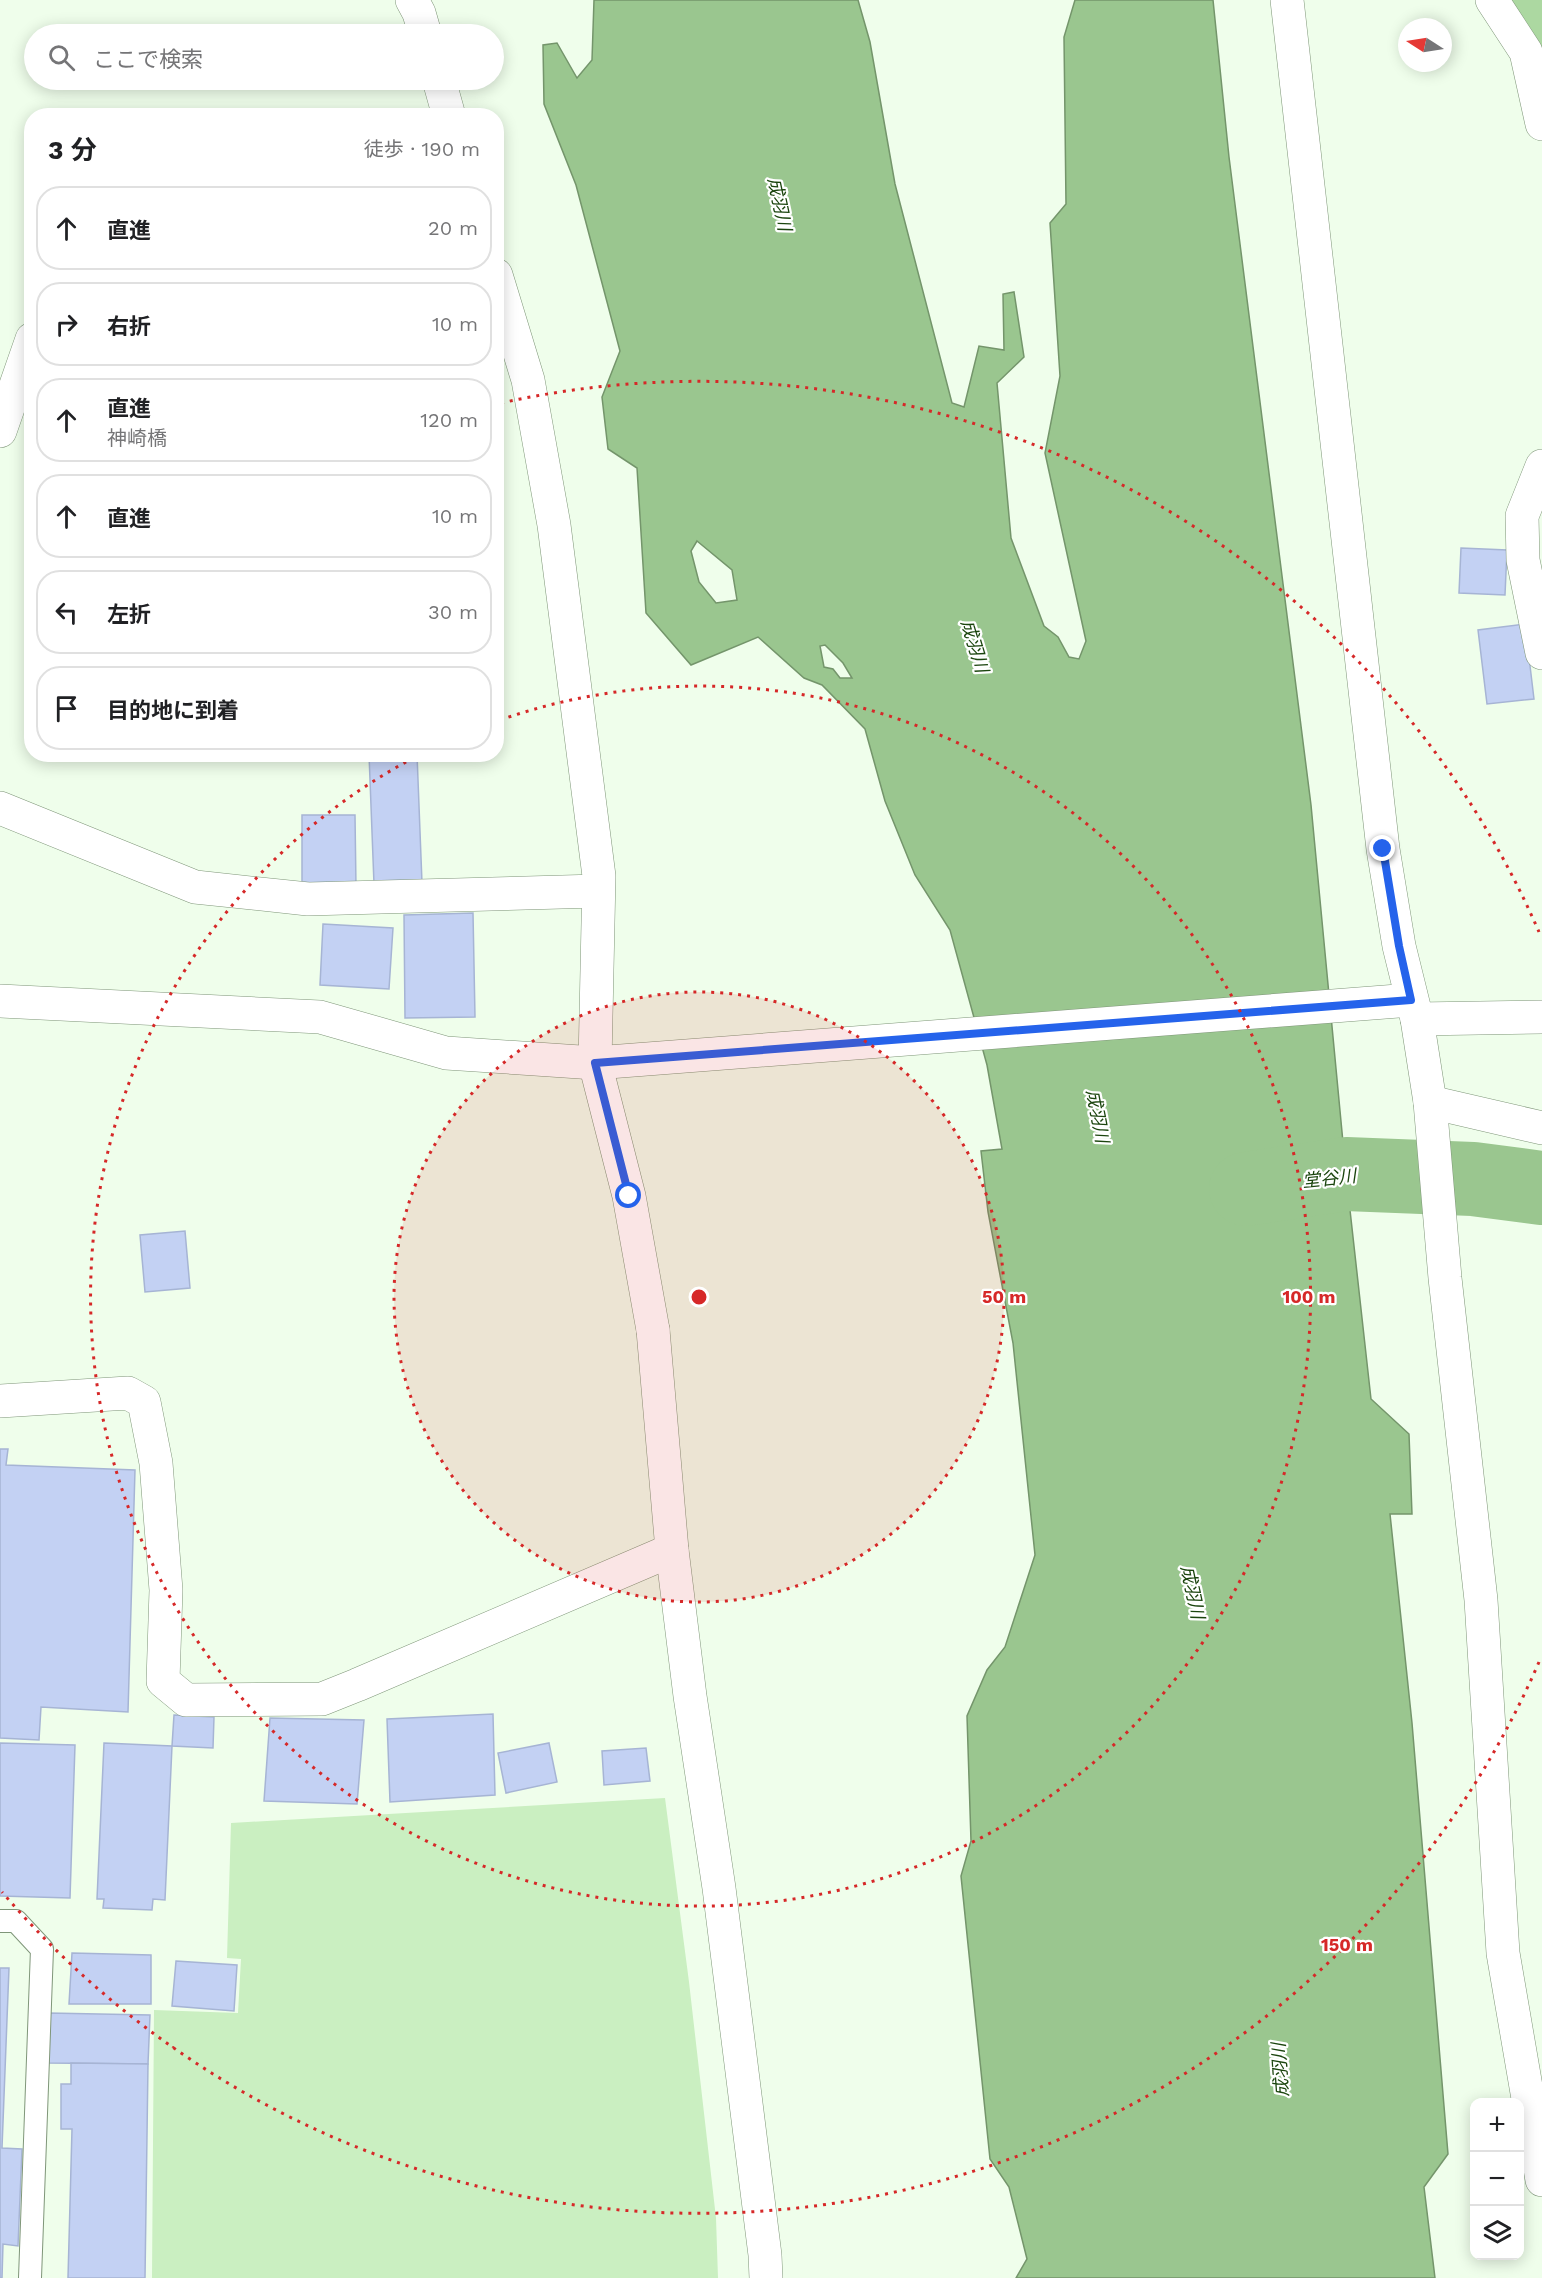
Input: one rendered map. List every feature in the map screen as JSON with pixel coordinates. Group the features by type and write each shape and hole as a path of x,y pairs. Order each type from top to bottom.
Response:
{"street":[{"path":"412,0 421,24"},
{"path":"1287,0 1383,849 1399,946 1414,1009 1430,1102 1445,1278 1481,1600 1503,1953 1542,2180"},
{"path":"1492,0 1526,52 1542,124"},
{"path":"442,90 447,108"},
{"path":"504,301 528,380 554,525 599,876 595,1063 629,1196 653,1330 672,1550 690,1696 719,1888 766,2278"},
{"path":"0,431 24,362"},
{"path":"1542,466 1522,516 1523,560 1542,653"},
{"path":"0,808 195,887 308,899 598,891"},
{"path":"0,1001 320,1017 446,1053 595,1063 1378,1002 1414,1009 1542,1017"},
{"path":"1430,1102 1542,1128"},
{"path":"0,1401 128,1393 144,1402 156,1463 166,1590 163,1681 186,1700 322,1699 672,1550"}],"lane":[{"path":"0,1921 16,1921 42,1949 30,2278"}],"shaded area":[{"path":"1500,0 1542,0 1542,133"},
{"path":"665,1798 716,2218 718,2278 152,2278 154,2010 238,2013 241,1959 227,1958 231,1823"}],"water":[{"name":"成羽川","path":"594,0 858,0 870,42 895,184 952,403 964,407 979,346 1004,350 1003,294 1014,292 1024,357 997,383 1011,538 1044,626 1058,637 1069,657 1079,659 1086,641 1045,453 1060,376 1050,223 1066,204 1064,37 1075,0 1213,0 1229,157 1311,805 1346,1174 1371,1399 1409,1434 1412,1514 1390,1514 1412,1723 1448,2154 1424,2187 1435,2278 1016,2278 1027,2259 1009,2187 990,2159 961,1876 971,1841 967,1716 987,1670 1005,1647 1035,1555 1013,1343 988,1212 981,1151 1002,1149 987,1065 950,930 915,875 885,801 865,729 822,685 804,678 758,637 691,665 646,613 637,468 608,449 602,397 620,351 576,185 544,104 543,45 557,43 577,78 592,60","holes":["697,541 732,570 737,600 716,603 699,582 691,551","825,645 843,663 852,678 840,678 833,669 824,667 820,646"]}],"building":[{"path":"1461,548 1507,550 1505,595 1459,593"},
{"path":"1525,624 1534,699 1487,704 1478,630"},
{"path":"369,762 417,762 422,883 374,884"},
{"path":"302,815 355,815 356,887 302,887"},
{"path":"473,913 475,1017 405,1018 404,915"},
{"path":"323,924 393,928 389,989 320,985"},
{"path":"185,1231 190,1288 145,1292 140,1235"},
{"path":"0,1449 8,1449 6,1465 135,1470 128,1712 41,1707 39,1740 0,1738"},
{"path":"493,1714 495,1795 390,1802 387,1719"},
{"path":"174,1715 214,1717 213,1748 172,1746"},
{"path":"270,1718 364,1720 357,1804 264,1801"},
{"path":"0,1743 75,1745 70,1898 0,1896"},
{"path":"104,1743 172,1746 165,1900 153,1899 152,1910 103,1908 104,1899 97,1899"},
{"path":"549,1743 557,1782 506,1793 498,1753"},
{"path":"646,1748 650,1781 604,1785 602,1751"},
{"path":"72,1953 151,1955 151,2004 69,2004"},
{"path":"176,1961 237,1965 234,2011 172,2006"},
{"path":"0,1968 9,1968 2,2148 22,2149 18,2246 3,2244 2,2278 0,2278"},
{"path":"48,2013 150,2015 148,2064 47,2063"},
{"path":"71,2063 148,2064 145,2278 68,2278 72,2129 61,2129 61,2084 71,2084"}],"waterway":[{"name":"堂谷川","path":"1246,1189 1346,1174 1473,1179 1542,1188"}],"route":[{"path":"629,1196 595,1063 1411,1000 1399,946 1383,849"}]}
